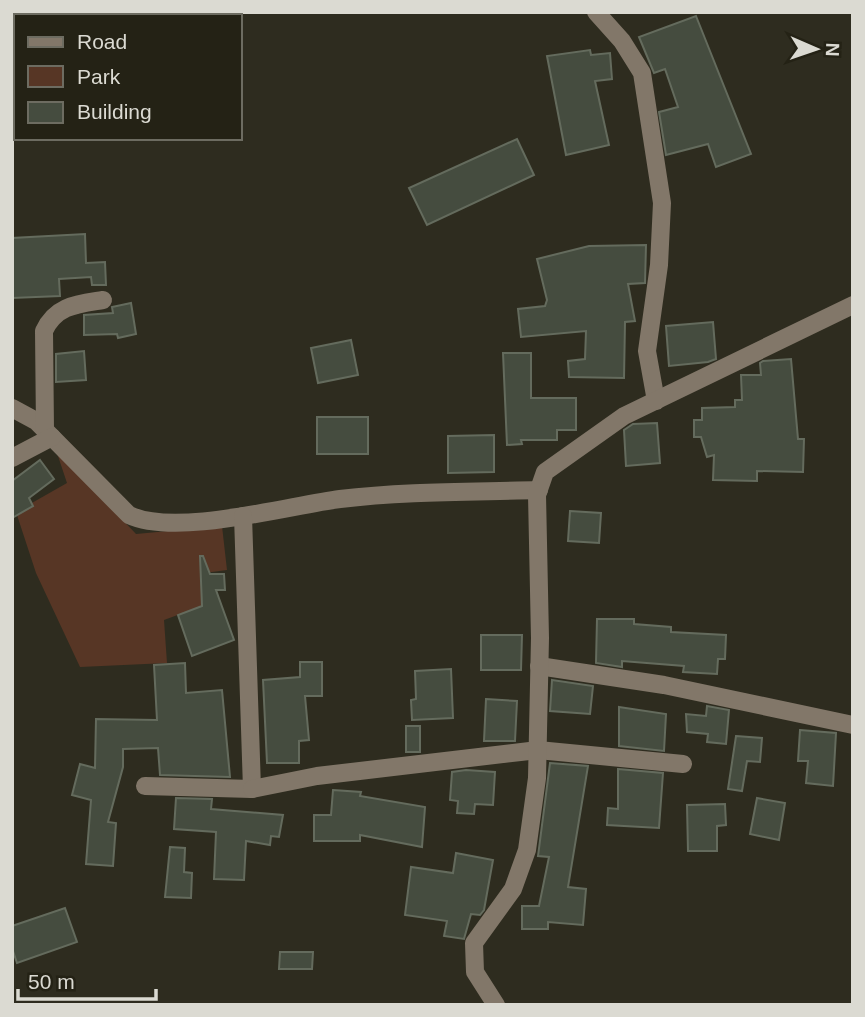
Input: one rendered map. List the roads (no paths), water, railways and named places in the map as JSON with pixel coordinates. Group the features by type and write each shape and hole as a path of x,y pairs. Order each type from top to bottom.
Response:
{"street":[{"path":"596,12 622,41 642,73 662,203 659,265 647,351 656,401"},
{"path":"49,434 44,331 48,321 66,306 103,300"},
{"path":"496,1005 475,972 474,943 513,889 527,850 538,750 539,490 545,472 624,416 853,305"},
{"path":"12,408 49,434 129,515 145,523 243,516 341,499 539,490"},
{"path":"12,458 49,434"},
{"path":"243,516 252,789"},
{"path":"539,666 664,685 853,725"},
{"path":"145,786 252,789 317,776 538,750 683,764"}]}
